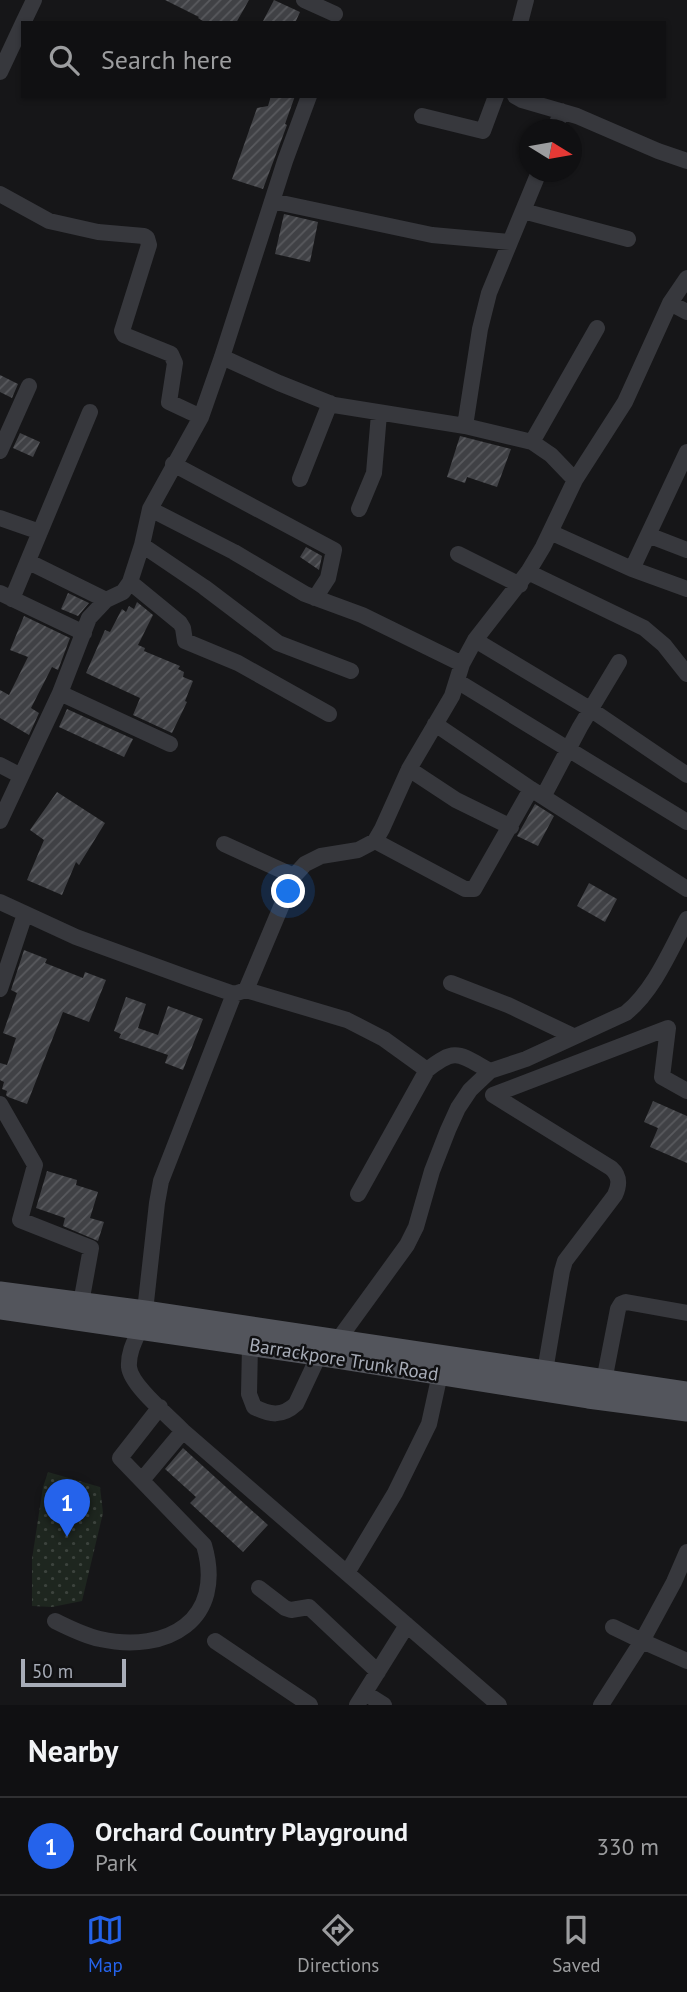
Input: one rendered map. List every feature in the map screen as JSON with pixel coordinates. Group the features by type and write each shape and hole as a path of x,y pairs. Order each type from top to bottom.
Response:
{"main road":[{"name":"Barrackpore Trunk Road","path":"0,1292 81,1303 250,1345 687,1411"},
{"name":"Barrackpore Trunk Road","path":"0,1309 338,1340 687,1392"}],"street":[{"path":"24,21 34,0"},
{"path":"304,0 336,12"},
{"path":"521,21 526,0"},
{"path":"0,72 21,27"},
{"path":"0,821 60,693 89,618 106,600 123,593 130,582 150,509 201,417 308,98"},
{"path":"422,116 484,131 495,98"},
{"path":"518,98 577,116 657,151 687,161"},
{"path":"558,119 561,111"},
{"path":"465,426 488,293 535,182"},
{"path":"0,194 49,221 98,232 148,238 149,245 122,331 124,335 171,354 175,363 169,402 201,417"},
{"path":"272,201 432,235 510,242"},
{"path":"523,211 628,239"},
{"path":"499,1705 183,1431 137,1384 129,1367 131,1351 142,1320 161,1181 240,992 294,876 305,864 321,856 358,850 375,841 409,769 452,696 462,664 475,640 524,578 575,480 625,402 670,303 687,279"},
{"path":"670,303 687,312"},
{"path":"532,442 597,328"},
{"path":"222,357 330,403 379,414 465,426 532,442 545,450 575,480"},
{"path":"0,451 29,386"},
{"path":"300,479 330,403"},
{"path":"84,633 6,596 29,562 90,412"},
{"path":"359,509 374,473 379,414"},
{"path":"632,569 687,452"},
{"path":"173,464 334,550 328,578 316,598"},
{"path":"150,509 234,552 305,594 362,615 462,664"},
{"path":"0,518 40,532"},
{"path":"550,532 632,569 687,589"},
{"path":"648,535 687,550"},
{"path":"142,545 204,587 278,643 351,671"},
{"path":"458,554 644,628 687,674"},
{"path":"29,562 106,600"},
{"path":"130,582 180,622 185,641 237,663 330,714"},
{"path":"475,640 590,709 687,775"},
{"path":"375,841 470,890 478,885 511,827 568,748 619,662"},
{"path":"457,681 687,822"},
{"path":"60,693 170,744"},
{"path":"435,724 537,793 686,885"},
{"path":"0,765 20,776"},
{"path":"409,769 456,800 511,827"},
{"path":"224,844 294,876"},
{"path":"0,902 76,937 240,992 347,1020 384,1040 427,1070"},
{"path":"0,989 24,914"},
{"path":"338,1340 407,1245 416,1227 432,1171 458,1108 470,1090 490,1070 526,1059 608,1022 635,1006 649,988 687,919"},
{"path":"451,982 573,1036"},
{"path":"545,1371 565,1261 615,1195 619,1188 619,1177 611,1168 493,1095 668,1028 662,1077 687,1091"},
{"path":"358,1194 427,1070 444,1057 455,1055 465,1057 490,1070"},
{"path":"0,1104 35,1165 20,1220 91,1248 81,1303"},
{"path":"604,1381 621,1304 626,1302 687,1313"},
{"path":"250,1345 249,1394 254,1407 265,1413 279,1414 290,1410 296,1404 319,1355"},
{"path":"347,1573 395,1493 429,1424 440,1374"},
{"path":"55,1621 98,1639 145,1643 160,1640 176,1632 190,1622 201,1608 208,1592 210,1575 204,1545 120,1458 160,1407"},
{"path":"142,1480 183,1431"},
{"path":"601,1705 642,1641 687,1552"},
{"path":"260,1588 285,1608 291,1610 309,1607 378,1672"},
{"path":"384,1705 361,1699 407,1625"},
{"path":"613,1627 687,1661"},
{"path":"215,1641 310,1705"}],"shaded area":[{"path":"48,1472 100,1487 103,1513 82,1601 52,1607 32,1606 32,1559 43,1487"}],"building":[{"path":"165,0 249,0 237,21 203,21"},
{"path":"274,0 300,12 296,21 263,21"},
{"path":"270,98 294,98 263,189 232,179 257,108 268,106"},
{"path":"284,214 318,222 310,262 275,254"},
{"path":"0,375 18,384 12,398 0,392"},
{"path":"20,433 40,442 33,457 13,448"},
{"path":"460,436 511,449 497,487 467,477 465,483 447,477"},
{"path":"306,547 322,556 319,570 300,557"},
{"path":"68,593 89,603 78,616 61,609"},
{"path":"137,602 153,615 138,645 145,648 144,651 180,666 178,669 184,672 183,677 193,681 185,701 187,702 172,733 133,715 140,698 86,673 105,630 110,632 122,609 126,612 129,606 134,609"},
{"path":"24,616 70,638 58,670 52,667 31,708 39,713 29,735 0,718 0,690 9,695 28,657 10,650"},
{"path":"67,709 133,739 124,757 59,727"},
{"path":"57,792 105,823 79,865 76,862 62,895 27,880 44,840 30,830"},
{"path":"535,804 554,816 538,846 517,836"},
{"path":"589,883 617,899 605,922 577,906"},
{"path":"24,950 47,959 45,963 83,978 85,972 106,980 89,1022 63,1012 27,1104 8,1097 7,1091 2,1089 4,1082 0,1080 0,1063 7,1065 16,1038 3,1033 17,993 11,990"},
{"path":"126,997 146,1004 138,1028 158,1035 168,1006 203,1019 183,1070 165,1063 168,1055 119,1038 121,1034 114,1031"},
{"path":"653,1101 687,1116 687,1163 650,1147 658,1128 644,1122"},
{"path":"47,1171 77,1180 76,1185 98,1192 90,1218 104,1222 98,1241 63,1226 65,1218 36,1208"},
{"path":"183,1448 268,1525 243,1552 190,1503 196,1497 165,1469"}],"place":[{"name":"Orchard Country Playground","path":"67,1537"}]}
